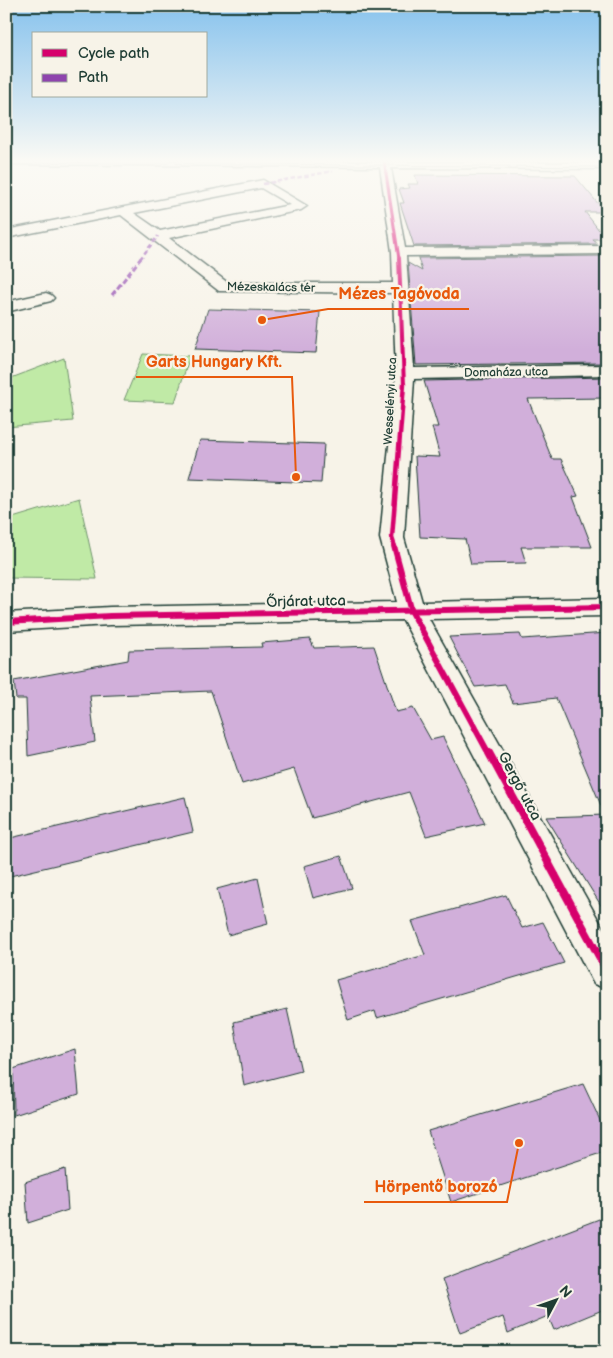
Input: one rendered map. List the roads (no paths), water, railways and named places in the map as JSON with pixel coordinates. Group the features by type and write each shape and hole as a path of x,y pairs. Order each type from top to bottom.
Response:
{"street":[{"path":"6,234 63,223"},
{"name":"Mézeskalács tér","path":"141,223 224,288 400,288"},
{"path":"158,236 218,223"},
{"name":"Wesselényi utca","path":"394,223 399,252 405,374 392,538 412,612"},
{"path":"399,252 607,250"},
{"path":"6,307 46,298"},
{"name":"Domaháza utca","path":"405,374 607,370"},
{"name":"Őrjárat utca","path":"6,622 120,616 607,607"},
{"name":"Gergő utca","path":"412,612 607,972"}],"place":[{"name":"Mézes Tagóvoda","path":"262,320"},
{"name":"Garts Hungary Kft.","path":"296,477"},
{"name":"Hörpentő borozó","path":"519,1143"}]}
